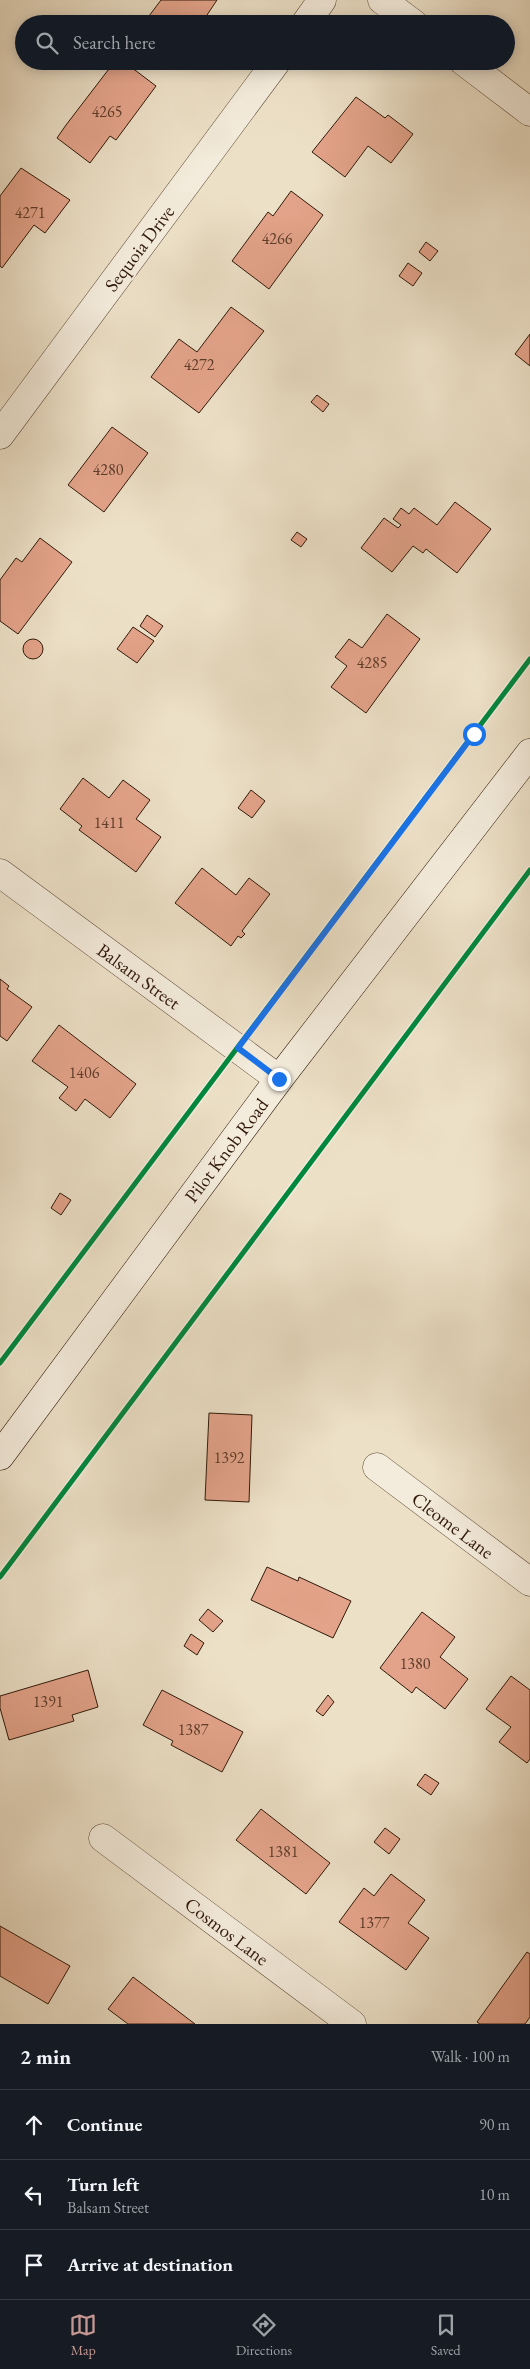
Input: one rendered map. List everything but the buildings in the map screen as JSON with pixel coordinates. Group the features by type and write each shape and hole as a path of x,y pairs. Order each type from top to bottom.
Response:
{"street":[{"path":"311,15 322,0"},
{"path":"382,0 402,15"},
{"name":"Sequoia Drive","path":"0,435 270,70"},
{"path":"475,70 530,112"},
{"name":"Pilot Knob Road","path":"0,1456 279,1079 530,753"},
{"name":"Balsam Street","path":"0,873 279,1079"},
{"name":"Cleome Lane","path":"377,1467 530,1582"},
{"name":"Cosmos Lane","path":"103,1838 352,2024"}],"cycle path":[{"path":"0,1363 530,659"},
{"path":"0,1577 530,870"}],"route":[{"path":"279,1079 238,1048 474,734"}]}
